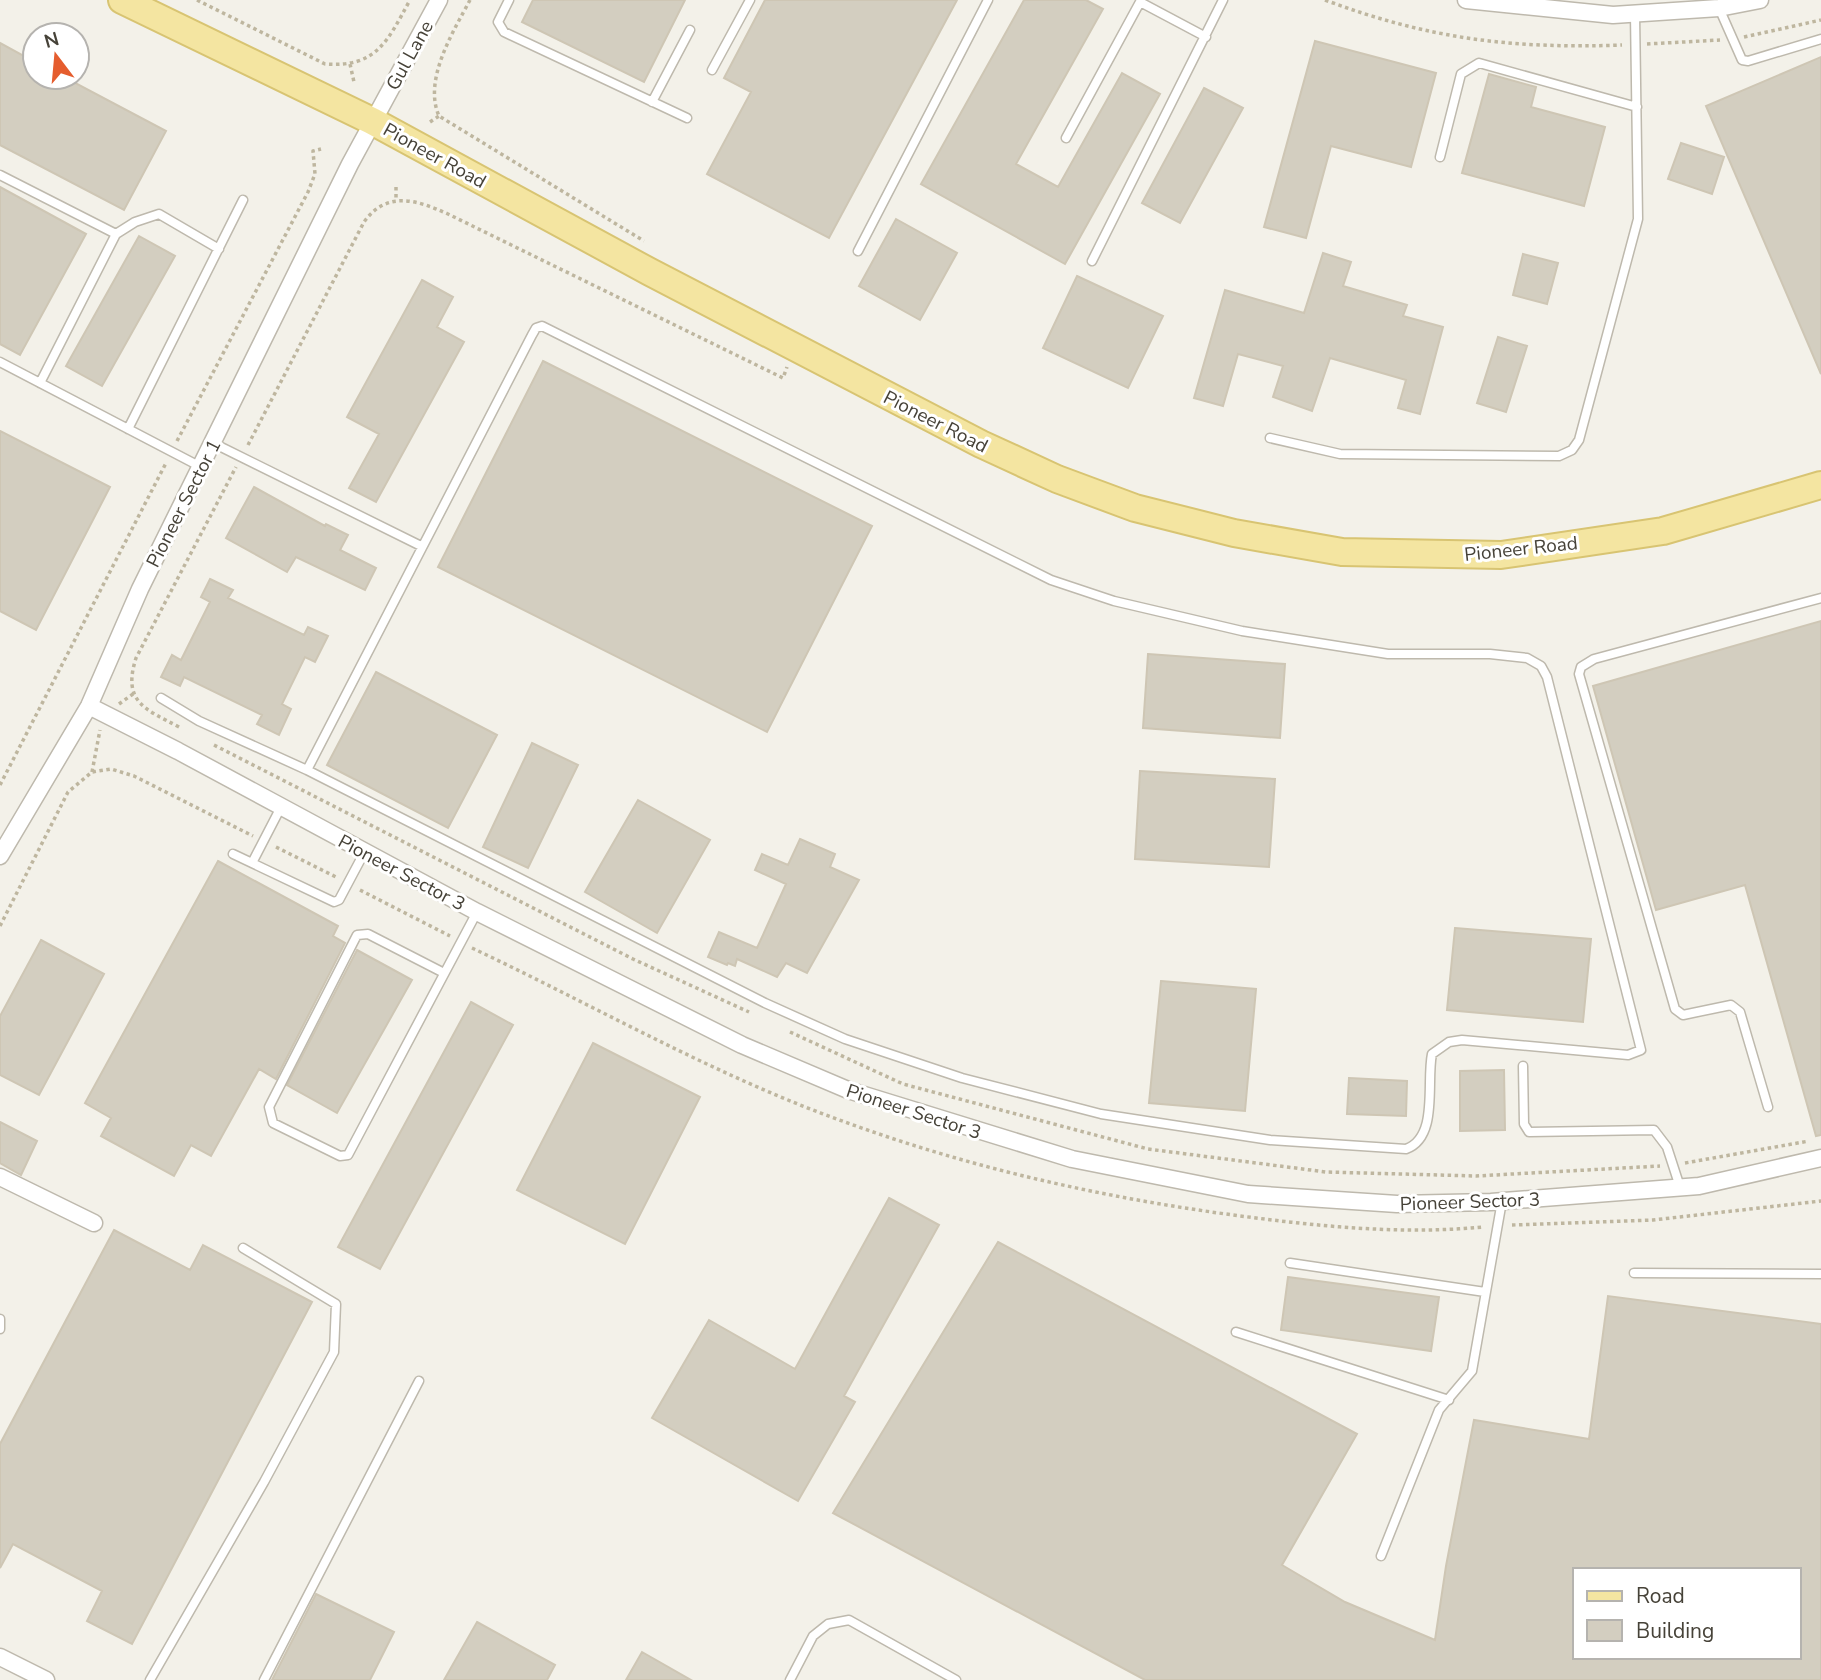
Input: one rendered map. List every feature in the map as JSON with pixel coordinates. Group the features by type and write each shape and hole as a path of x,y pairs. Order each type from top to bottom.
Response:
{"main road":[{"name":"Pioneer Road","path":"122,0 372,121 981,444 1056,479 1135,508 1234,533 1342,552 1502,555 1663,531 1821,485"}],"street":[{"name":"Gul Lane","path":"359,146 439,0"},
{"path":"1466,0 1635,14 1695,5 1719,8 1760,0"},
{"name":"Pioneer Sector 1","path":"0,856 89,706 140,589 359,146"},
{"name":"Pioneer Sector 3","path":"89,706 477,912 742,1045 848,1090 1072,1160 1248,1194 1396,1204 1502,1201 1680,1188 1821,1158"},
{"path":"0,1177 93,1223"},
{"path":"0,1657 46,1680"}],"lane":[{"path":"509,0 498,22 500,29 687,118"},
{"path":"712,70 750,0"},
{"path":"858,251 988,0"},
{"path":"1092,261 1223,0"},
{"path":"1066,138 1140,2 1206,37"},
{"path":"1719,8 1737,54 1748,61 1821,39"},
{"path":"1270,438 1340,454 1559,456 1572,450 1579,440 1638,219 1635,14"},
{"path":"652,102 690,30"},
{"path":"1440,157 1461,74 1479,63 1486,62 1637,107"},
{"path":"0,175 116,234"},
{"path":"128,429 243,200"},
{"path":"40,383 116,234 135,222 159,214 219,249"},
{"path":"161,698 198,721 307,770 765,1003 845,1039 962,1078 1101,1114 1270,1140 1406,1149 1415,1146 1426,1131 1432,1054 1449,1042 1462,1040 1628,1055 1641,1050 1547,677 1541,666 1527,658 1490,654 1388,654 1242,631 1114,601 1051,580 542,326 536,328 532,335 307,770"},
{"path":"0,362 201,467"},
{"path":"213,443 421,546"},
{"path":"1768,1107 1740,1012 1731,1005 1683,1015 1675,1009 1579,674 1581,667 1594,659 1821,598"},
{"path":"251,863 281,806"},
{"path":"233,854 329,902 339,900 364,853"},
{"path":"444,973 368,934 357,935 269,1107 273,1123 340,1156 348,1155 477,912"},
{"path":"1523,1066 1524,1124 1530,1132 1654,1130 1667,1147 1680,1188"},
{"path":"1381,1556 1439,1410 1472,1371 1502,1201"},
{"path":"150,1680 264,1482 334,1352 336,1304 243,1248"},
{"path":"1290,1263 1485,1292"},
{"path":"1634,1273 1821,1274"},
{"path":"0,1319 0,1329"},
{"path":"1236,1332 1448,1400"},
{"path":"264,1680 419,1381"},
{"path":"790,1680 813,1636 828,1624 849,1620 956,1680"}],"path":[{"path":"197,0 325,64 350,64 386,44 410,0"},
{"path":"470,0 434,82 433,102 439,116 649,244"},
{"path":"1325,0 1447,37 1518,45 1730,40 1821,20"},
{"path":"350,64 354,82"},
{"path":"430,122 439,116"},
{"path":"396,187 396,200"},
{"path":"182,729 145,710 133,694 130,676 136,658 364,222 373,210 396,200 419,201 783,378 794,347"},
{"path":"207,741 633,959 756,1016"},
{"path":"0,926 68,792 92,772 111,768 134,776 460,942 721,1069 842,1121 979,1167 1144,1203 1322,1227 1443,1231 1497,1226 1653,1220 1821,1201"},
{"path":"780,1027 903,1084 1148,1149 1326,1172 1476,1176 1673,1166 1821,1138"}],"building":[{"path":"533,0 685,0 644,82 522,22"},
{"path":"765,0 957,0 829,238 707,174 751,92 724,78"},
{"path":"1024,0 1086,0 1103,9 1016,164 1058,187 1122,73 1160,94 1065,264 921,184"},
{"path":"1315,41 1436,73 1411,167 1331,146 1306,238 1264,227"},
{"path":"0,43 21,54 21,91 90,91 166,131 124,210 0,145"},
{"path":"1821,57 1821,374 1706,106"},
{"path":"1489,74 1536,87 1531,107 1605,127 1584,206 1462,173"},
{"path":"1204,88 1243,108 1180,223 1142,203"},
{"path":"1681,143 1724,157 1712,194 1668,179"},
{"path":"0,187 86,234 20,355 0,344"},
{"path":"896,219 957,253 920,320 859,286"},
{"path":"139,236 175,256 102,386 66,366"},
{"path":"1323,253 1351,262 1343,286 1407,305 1403,316 1443,327 1420,414 1398,408 1406,380 1330,358 1312,411 1273,397 1283,366 1238,354 1223,406 1194,398 1225,290 1304,313"},
{"path":"1523,254 1558,263 1547,304 1513,295"},
{"path":"1077,276 1163,316 1128,388 1043,348"},
{"path":"422,280 453,297 437,327 464,342 376,502 349,488 379,434 347,417"},
{"path":"1498,337 1527,346 1506,412 1477,403"},
{"path":"543,361 872,526 767,732 438,567"},
{"path":"0,431 110,487 36,630 0,611"},
{"path":"254,487 325,526 326,524 348,535 340,550 376,568 365,590 296,557 287,572 226,538"},
{"path":"210,579 233,590 228,598 304,635 308,627 328,636 315,662 305,657 282,704 291,709 279,735 257,724 262,715 184,677 180,686 161,677 172,655 181,660 210,602 201,597"},
{"path":"1821,621 1821,1135 1816,1136 1745,885 1656,910 1593,686"},
{"path":"1148,654 1285,664 1280,738 1143,728"},
{"path":"376,672 497,735 448,828 327,765"},
{"path":"532,743 578,765 528,868 483,847"},
{"path":"1140,771 1275,779 1269,867 1135,859"},
{"path":"638,800 710,840 657,933 585,892"},
{"path":"800,839 835,854 830,867 859,880 807,973 786,963 777,977 737,959 735,966 708,957 719,932 757,948 786,884 755,870 762,854 788,865"},
{"path":"218,861 338,926 333,936 345,943 276,1079 259,1069 211,1156 191,1145 174,1176 101,1136 111,1118 85,1103"},
{"path":"1455,928 1591,939 1583,1022 1447,1010"},
{"path":"41,940 104,974 39,1095 0,1075 0,1016"},
{"path":"357,950 412,980 337,1113 287,1085"},
{"path":"1161,981 1256,989 1245,1111 1149,1103"},
{"path":"471,1002 513,1025 380,1269 338,1247"},
{"path":"593,1043 700,1097 625,1244 517,1190"},
{"path":"1504,1070 1505,1130 1460,1131 1460,1071"},
{"path":"1349,1078 1407,1081 1406,1116 1347,1114"},
{"path":"0,1122 37,1141 21,1175 0,1163"},
{"path":"889,1198 939,1225 844,1396 855,1402 798,1501 652,1418 709,1320 795,1369"},
{"path":"114,1230 190,1270 203,1245 312,1302 132,1644 87,1621 102,1591 13,1544 0,1568 0,1444"},
{"path":"998,1242 1357,1434 1282,1565 1345,1602 1435,1640 1474,1420 1589,1439 1608,1296 1821,1324 1821,1680 1145,1680 833,1513"},
{"path":"1288,1277 1439,1297 1431,1351 1281,1330"},
{"path":"316,1594 394,1632 370,1680 272,1680"},
{"path":"477,1622 555,1665 547,1680 444,1680"},
{"path":"642,1652 691,1680 626,1680"}]}
